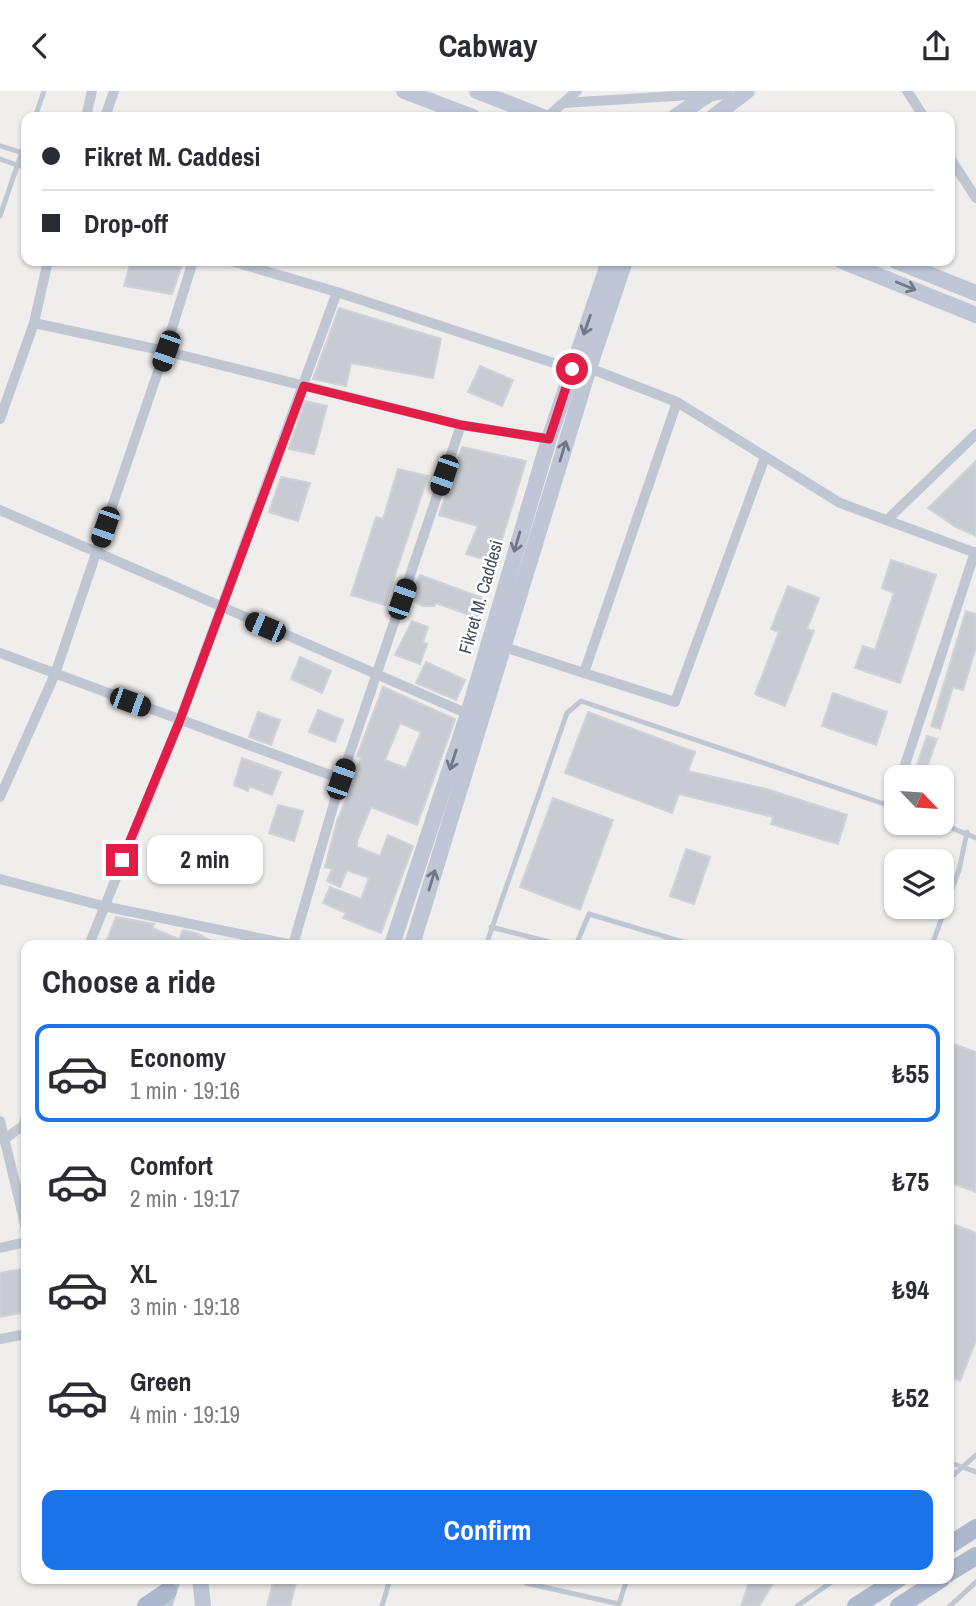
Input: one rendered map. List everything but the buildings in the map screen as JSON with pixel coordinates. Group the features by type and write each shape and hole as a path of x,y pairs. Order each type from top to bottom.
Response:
{"main road":[{"path":"404,91 459,112"},
{"path":"477,91 532,112"},
{"path":"720,112 747,91"},
{"path":"683,112 716,92"},
{"name":"Fikret M. Caddesi","path":"394,940 468,714 549,439 607,266"},
{"path":"414,940 589,368 623,266"},
{"path":"854,266 976,315"},
{"path":"909,266 976,293"},
{"path":"954,1542 976,1528"},
{"path":"954,1569 976,1556"},
{"path":"201,1584 203,1606"},
{"path":"856,1606 890,1584"},
{"path":"899,1606 933,1584"},
{"path":"146,1606 168,1592"}],"street":[{"path":"87,112 92,91"},
{"path":"107,112 114,91"},
{"path":"552,112 577,91"},
{"path":"907,91 921,112"},
{"path":"564,103 716,92"},
{"path":"955,166 976,198"},
{"path":"0,419 34,323 48,266"},
{"path":"0,797 55,674 166,351 192,266"},
{"path":"248,266 337,292 572,369"},
{"path":"91,940 180,720 337,292"},
{"path":"34,323 166,351 461,425 549,439"},
{"path":"589,368 677,402 840,503 975,552 905,765"},
{"path":"584,674 677,402"},
{"path":"294,940 341,779 461,425"},
{"path":"887,520 976,434"},
{"path":"504,647 675,702 765,457"},
{"path":"0,510 468,714"},
{"path":"0,653 341,779"},
{"path":"0,879 103,906 269,940"},
{"path":"0,1121 21,1209"},
{"path":"3,1140 21,1126"},
{"path":"0,1248 21,1243"},
{"path":"0,1339 21,1334"}],"lane":[{"path":"37,112 44,91"},
{"path":"0,146 21,152"},
{"path":"0,216 16,165 21,158"},
{"path":"0,159 21,167"},
{"path":"487,940 567,713 581,701 884,804"},
{"path":"954,828 976,838"},
{"path":"934,940 959,870 967,832"},
{"path":"578,940 589,914 676,940"},
{"path":"491,927 542,940"},
{"path":"954,1475 976,1455"},
{"path":"954,1464 976,1472"},
{"path":"950,1606 976,1582"},
{"path":"382,1606 389,1584"},
{"path":"530,1584 619,1604 625,1584"},
{"path":"797,1606 829,1584"}],"route":[{"path":"122,860 180,720 304,386 461,425 549,439 572,369"}]}
